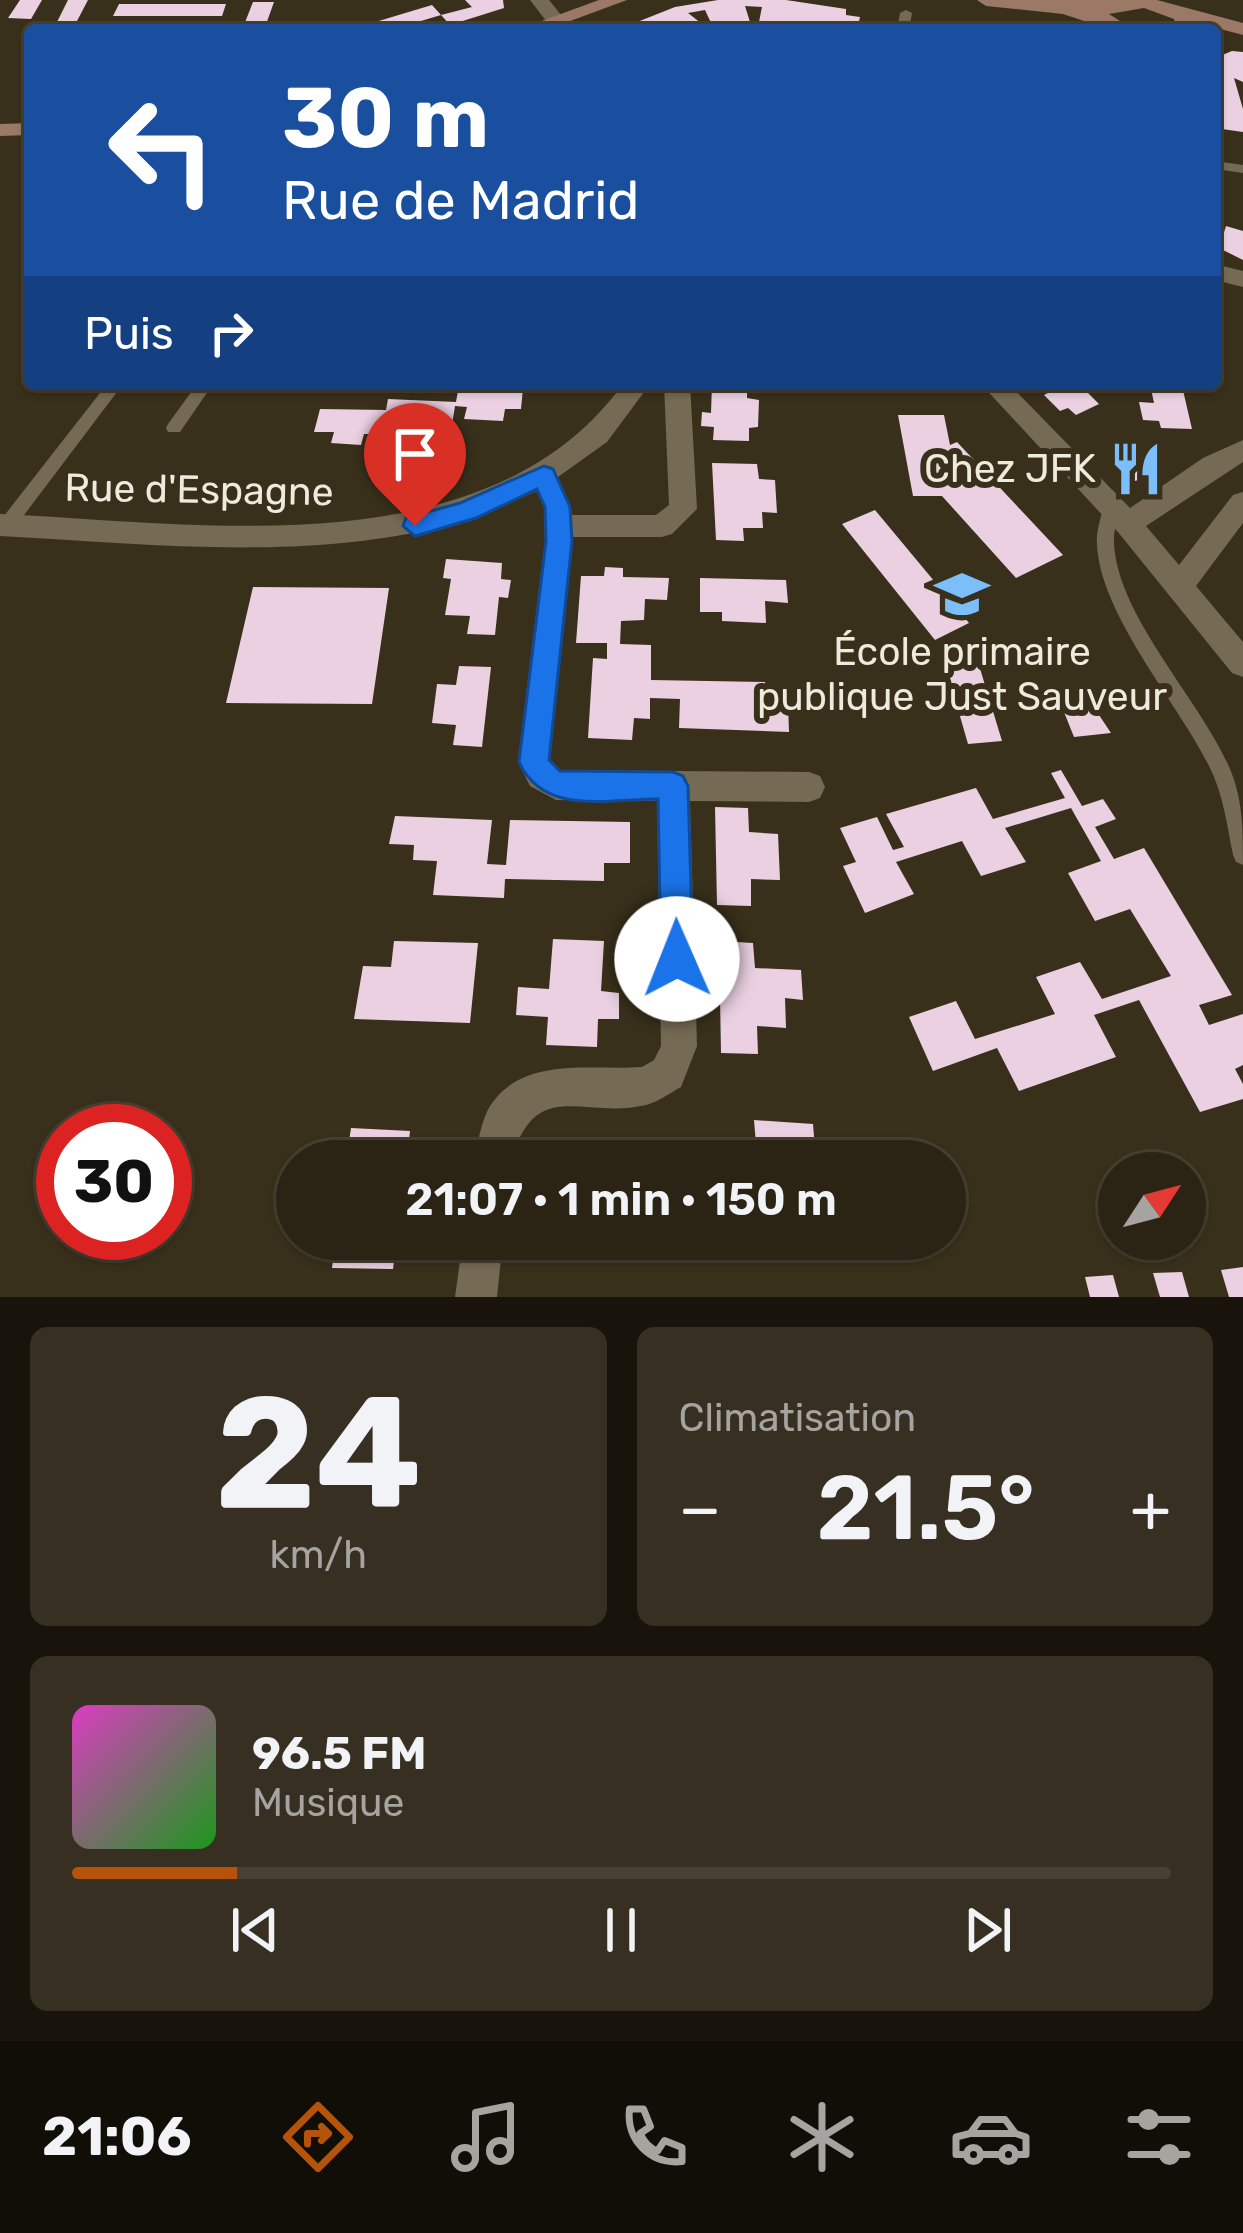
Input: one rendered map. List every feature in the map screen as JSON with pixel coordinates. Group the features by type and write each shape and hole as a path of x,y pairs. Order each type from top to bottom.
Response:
{"street":[{"path":"539,0 558,24"},
{"path":"561,24 617,0"},
{"path":"986,0 1049,8 1174,12 1220,24"},
{"name":"Rue d'Espagne","path":"3,525 333,533 415,526 467,511 544,475 595,439 632,390"},
{"path":"559,526 662,526 674,520 683,509 677,390"},
{"path":"1000,390 1180,584 1243,664"},
{"path":"1119,516 1243,449"},
{"path":"544,475 558,507 559,526 537,770 556,785 809,787"},
{"path":"1180,584 1243,503"},
{"path":"497,1140 503,1114 530,1092 651,1085 672,1071 679,1046 673,786"},
{"path":"476,1297 480,1260"}],"lane":[{"path":"904,24 906,13"},
{"path":"3,525 110,390"},
{"path":"174,428 201,390"},
{"path":"1119,516 1102,529 1112,580 1220,768 1243,855"}],"building":[{"path":"20,0 42,0 31,19 8,18"},
{"path":"68,0 88,0 77,21 57,22"},
{"path":"465,0 503,0 504,8 453,24 441,15 472,7"},
{"path":"718,0 786,0 846,9 846,15 860,17 858,24 774,24 759,22 762,7 745,6 750,22 712,24 705,10 688,13 702,24 632,24 675,7"},
{"path":"253,2 274,2 266,24 244,24"},
{"path":"119,4 226,4 222,16 113,16"},
{"path":"432,5 441,15 411,24 372,23"},
{"path":"980,21 997,24 957,24"},
{"path":"1243,52 1243,82 1234,78 1243,109 1243,132 1221,129 1221,56"},
{"path":"1226,226 1243,231 1243,260 1221,249"},
{"path":"458,390 523,390 521,409 505,409 503,421 464,419 467,407 455,406 452,425 434,425 431,439 398,437 401,423 383,423 381,434 364,434 361,445 331,443 334,432 314,432 320,409 386,410 388,399 456,402"},
{"path":"712,390 747,390 747,398 759,400 758,427 749,428 749,441 713,440 714,427 701,426 702,412 711,413"},
{"path":"1085,390 1099,404 1076,415 1068,408 1060,411 1044,395"},
{"path":"1151,390 1183,390 1192,429 1161,428 1159,421 1143,420 1139,402 1154,403"},
{"path":"898,415 944,415 950,445 957,442 1063,555 1016,578 942,496 913,496"},
{"name":"Chez JFK","path":"1145,453 1162,471 1127,484 1110,466"},
{"path":"712,463 757,464 759,479 775,480 777,513 762,512 763,528 743,528 744,541 716,540"},
{"path":"875,510 969,623 935,640 842,524"},
{"path":"446,559 502,563 501,579 511,580 508,598 499,597 495,635 467,634 470,616 445,615 451,579 443,578"},
{"path":"605,567 623,568 623,577 669,578 667,600 645,599 644,620 621,621 620,644 651,645 651,680 765,682 765,702 788,704 789,732 679,728 680,699 650,698 650,719 634,718 632,740 588,738 593,658 607,659 607,643 576,643 581,576 604,576"},
{"path":"700,578 786,580 788,603 765,601 766,623 722,621 722,612 700,612"},
{"path":"253,587 389,588 372,704 226,703"},
{"path":"978,662 1002,741 968,744 945,664"},
{"path":"459,666 491,667 482,747 453,745 456,725 432,723 437,684 456,685"},
{"path":"1085,694 1111,733 1074,737 1058,697"},
{"path":"1061,770 1082,806 1103,799 1116,819 1095,827 1114,859 1144,848 1232,995 1199,1005 1209,1025 1243,1014 1243,1065 1235,1069 1243,1084 1243,1099 1200,1112 1139,1000 1094,1015 1116,1057 1019,1091 997,1048 933,1071 909,1017 956,1001 975,1039 1055,1014 1036,977 1080,962 1102,999 1171,976 1130,909 1095,921 1068,873 1101,861 1071,808 1005,828 1026,862 981,876 962,841 896,862 914,894 865,913 843,866 856,862 840,828 877,817 893,850 904,847 886,814 976,788 993,819 1065,798 1051,773"},
{"path":"715,807 748,808 749,832 778,834 780,880 751,879 751,906 717,905"},
{"path":"395,816 492,820 487,864 506,865 510,820 630,822 630,863 604,863 604,881 505,879 504,898 433,895 437,861 413,860 414,845 389,844"},
{"path":"553,939 604,941 601,991 619,993 619,1019 598,1019 597,1047 546,1045 548,1017 516,1015 518,987 549,989"},
{"path":"394,941 478,943 470,1023 354,1019 363,966 391,967"},
{"path":"719,941 753,943 755,968 801,970 803,1000 785,998 786,1028 757,1026 758,1054 721,1053"},
{"path":"754,1120 813,1124 814,1140 756,1140"},
{"path":"351,1128 410,1131 409,1140 349,1140"},
{"path":"333,1260 394,1260 393,1269 332,1268"},
{"path":"1243,1267 1243,1297 1229,1297 1221,1270"},
{"path":"1182,1272 1189,1297 1160,1297 1153,1273"},
{"path":"1113,1275 1119,1297 1090,1297 1085,1277"}],"place":[{"name":"Chez JFK","path":"1136,469"},
{"name":"École primaire publique Just Sauveur","path":"962,594"}],"route":[{"path":"415,526 467,511 544,475 558,507 559,541 534,762 542,776 556,785 673,786 677,959"}]}
